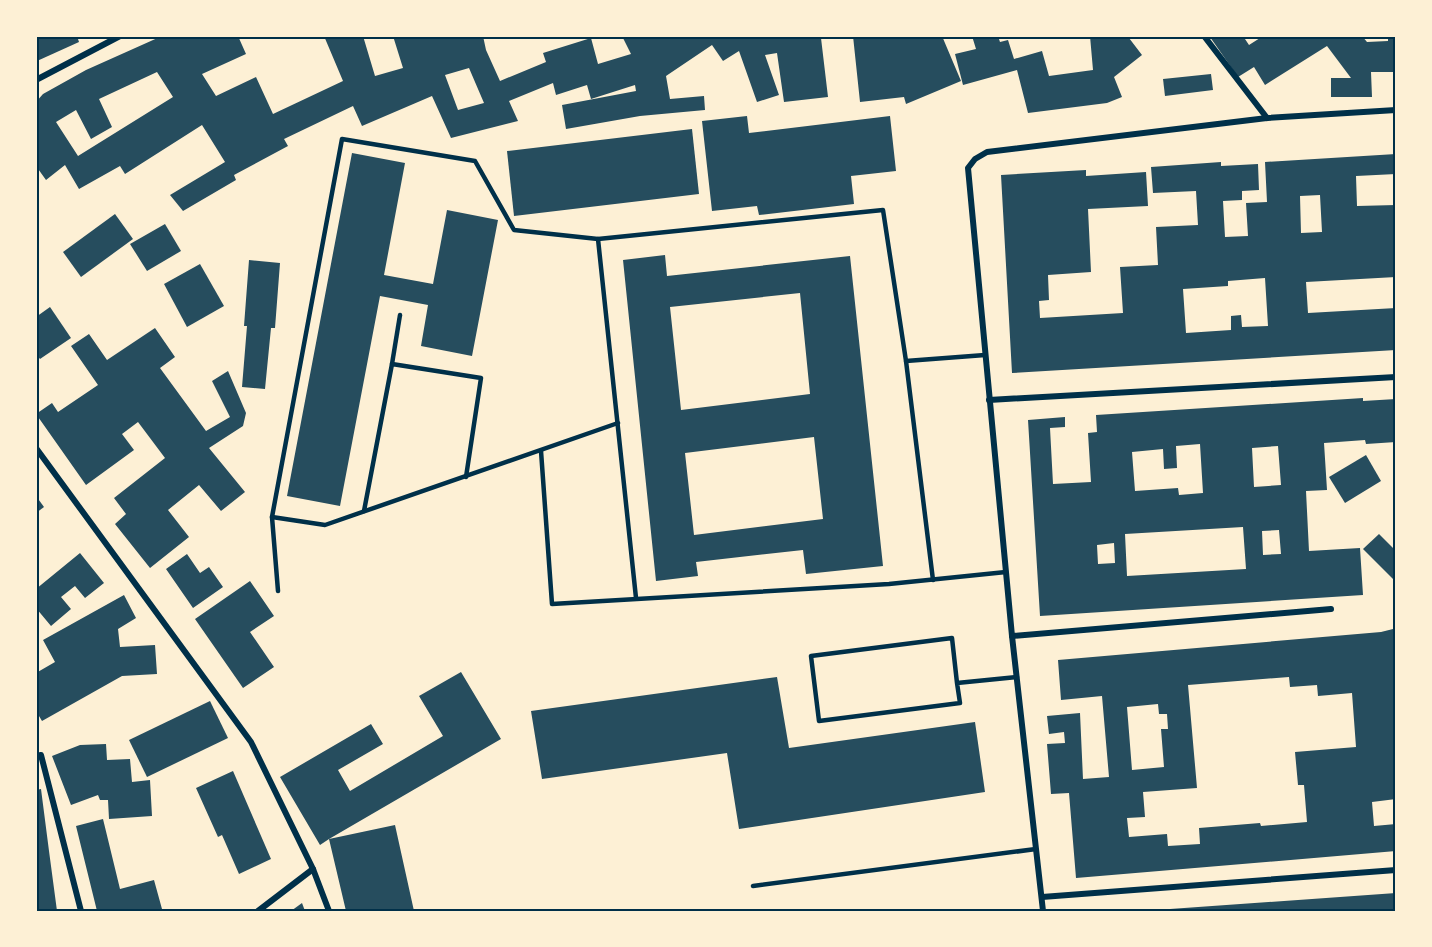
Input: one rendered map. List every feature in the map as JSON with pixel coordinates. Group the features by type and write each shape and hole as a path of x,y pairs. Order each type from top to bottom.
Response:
{"street":[{"path":"36,80 120,36"},
{"path":"1204,36 1267,118"},
{"path":"1043,911 1012,636 968,168 975,159 987,152 1267,118 1396,110"},
{"path":"989,400 1396,377"},
{"path":"36,448 251,742 313,869 329,911"},
{"path":"1012,636 1331,609"},
{"path":"36,756 41,755 81,911"},
{"path":"258,911 313,869"},
{"path":"1042,897 1396,870"}],"lane":[{"path":"278,591 272,517 342,139 476,161 514,230 598,238 883,210 906,361 933,579"},
{"path":"598,238 636,598"},
{"path":"364,511 400,315"},
{"path":"906,361 985,355"},
{"path":"392,364 481,378 466,477"},
{"path":"272,517 325,525 618,423"},
{"path":"541,451 552,604 889,584 1006,572"},
{"path":"952,638 957,683 960,703 819,721 811,656 952,638"},
{"path":"957,683 1017,676"},
{"path":"753,886 1036,849"}],"building":[{"path":"40,36 77,36 79,42 37,61 36,38"},
{"path":"162,36 238,36 246,54 202,74 216,96 256,77 273,114 343,81 324,36 363,36 375,76 403,68 393,36 483,36 486,50 500,81 546,62 543,53 591,38 598,64 631,54 622,36 664,36 665,38 668,36 826,36 821,38 828,97 784,102 777,53 765,55 779,95 757,102 739,51 723,61 712,45 666,76 670,99 704,96 705,110 640,116 566,129 562,105 636,91 635,85 591,99 587,85 556,95 553,83 509,101 518,121 451,138 432,96 362,126 353,106 284,139 288,146 234,175 236,180 183,211 170,195 225,162 202,125 125,174 120,166 79,189 65,165 46,180 36,166 36,102 43,94 86,70","holes":["469,68 484,103 458,110 445,75","157,72 173,97 78,156 56,122 76,110 91,139 112,127 99,99"]},
{"path":"853,36 942,36 961,81 906,104 904,97 860,102"},
{"path":"972,36 998,36 1000,42 1008,40 1014,59 1042,51 1049,76 1093,70 1090,36 1131,36 1129,38 1142,55 1114,77 1122,97 1107,103 1028,113 1017,70 963,85 955,54 976,49"},
{"path":"1243,36 1249,45 1260,38 1258,36 1362,36 1367,42 1388,41 1388,38 1396,38 1396,72 1371,72 1372,97 1331,97 1331,78 1351,78 1327,46 1265,85 1254,67 1238,77 1210,37"},
{"path":"1211,74 1213,90 1165,96 1163,79"},
{"path":"747,116 749,133 890,116 896,171 851,176 854,204 759,215 757,206 712,211 702,121"},
{"path":"692,129 699,194 514,216 507,151"},
{"path":"352,153 405,163 384,275 433,284 447,210 498,220 472,356 421,346 428,305 380,296 340,506 287,496"},
{"path":"1396,154 1396,174 1356,176 1357,206 1396,205 1396,277 1306,282 1308,313 1396,308 1396,350 1012,373 1001,175 1086,170 1086,176 1146,172 1148,206 1088,209 1091,272 1048,275 1049,300 1039,301 1040,318 1123,313 1120,267 1158,265 1156,227 1198,225 1196,191 1153,193 1151,167 1221,162 1221,166 1258,164 1259,190 1242,191 1242,200 1223,201 1225,237 1248,236 1246,203 1267,202 1265,162","holes":["1320,195 1322,232 1301,233 1300,196","1265,278 1268,326 1242,327 1241,315 1231,316 1231,330 1186,333 1183,289 1228,286 1228,281"]},
{"path":"115,214 133,239 81,277 63,252"},
{"path":"165,224 181,251 147,271 130,244"},
{"path":"665,255 667,276 850,256 883,566 806,574 803,550 696,562 698,576 656,581 623,260","holes":["800,293 810,394 681,410 670,307","814,437 823,519 694,535 685,453"]},
{"path":"249,260 280,263 275,328 271,328 265,389 242,387"},
{"path":"200,264 224,306 187,327 164,284"},
{"path":"50,307 71,338 40,359 36,354 36,317"},
{"path":"155,328 175,357 160,368 206,431 230,417 212,381 228,371 246,413 243,426 209,448 245,492 221,511 199,485 168,510 189,537 150,568 115,524 126,514 114,498 165,458 138,422 122,434 134,450 86,485 36,414 52,403 58,412 98,385 71,346 89,334 107,360"},
{"path":"1363,398 1363,401 1396,399 1396,442 1366,444 1365,440 1324,443 1327,490 1306,491 1309,551 1360,548 1363,595 1040,616 1028,420 1065,417 1065,427 1050,428 1053,484 1091,482 1088,433 1097,432 1096,415","holes":["1200,444 1203,493 1179,495 1178,488 1135,491 1132,452 1163,449 1164,469 1177,468 1176,446","1278,446 1281,485 1254,487 1252,448","1243,527 1246,569 1127,576 1125,534","1279,530 1281,554 1263,555 1262,531","1114,543 1115,563 1098,564 1097,545"]},
{"path":"1366,455 1381,481 1345,503 1329,477"},
{"path":"36,496 44,507 36,513"},
{"path":"1379,534 1396,551 1396,582 1363,549"},
{"path":"80,553 104,583 85,598 75,586 61,597 71,609 51,626 36,608 36,589"},
{"path":"187,554 200,573 209,567 223,587 193,608 166,569"},
{"path":"250,581 274,616 250,632 274,667 243,688 195,619"},
{"path":"124,595 136,618 118,629 120,647 155,645 157,674 122,676 42,721 36,711 36,673 55,662 43,640"},
{"path":"1393,629 1396,635 1396,799 1372,802 1374,826 1396,824 1396,851 1076,878 1069,793 1051,794 1047,744 1065,743 1064,732 1049,734 1047,716 1080,713 1083,779 1109,777 1102,696 1061,700 1058,660 1381,632","holes":["1289,677 1290,687 1317,685 1318,696 1352,693 1356,747 1295,752 1298,785 1304,785 1307,822 1199,828 1200,844 1168,846 1167,834 1129,837 1127,818 1145,817 1143,792 1197,788 1188,685","1158,704 1159,714 1167,714 1168,729 1161,729 1164,767 1132,770 1127,707"]},
{"path":"461,672 501,739 320,845 280,777 371,724 383,744 338,770 350,791 443,736 419,696"},
{"path":"777,677 789,748 975,722 985,792 739,829 727,753 542,779 531,711"},
{"path":"210,701 228,738 147,777 129,740"},
{"path":"106,744 107,760 130,759 132,782 150,780 152,816 109,819 108,800 100,800 98,795 71,805 52,756 80,745"},
{"path":"233,771 271,859 239,874 222,835 218,837 196,788"},
{"path":"41,789 57,911 36,911 36,790"},
{"path":"103,819 120,889 154,880 162,909 97,911 76,826"},
{"path":"395,825 414,911 346,911 329,839"},
{"path":"1396,893 1396,911 1171,911 1170,909"},
{"path":"302,903 305,911 291,911"}]}
